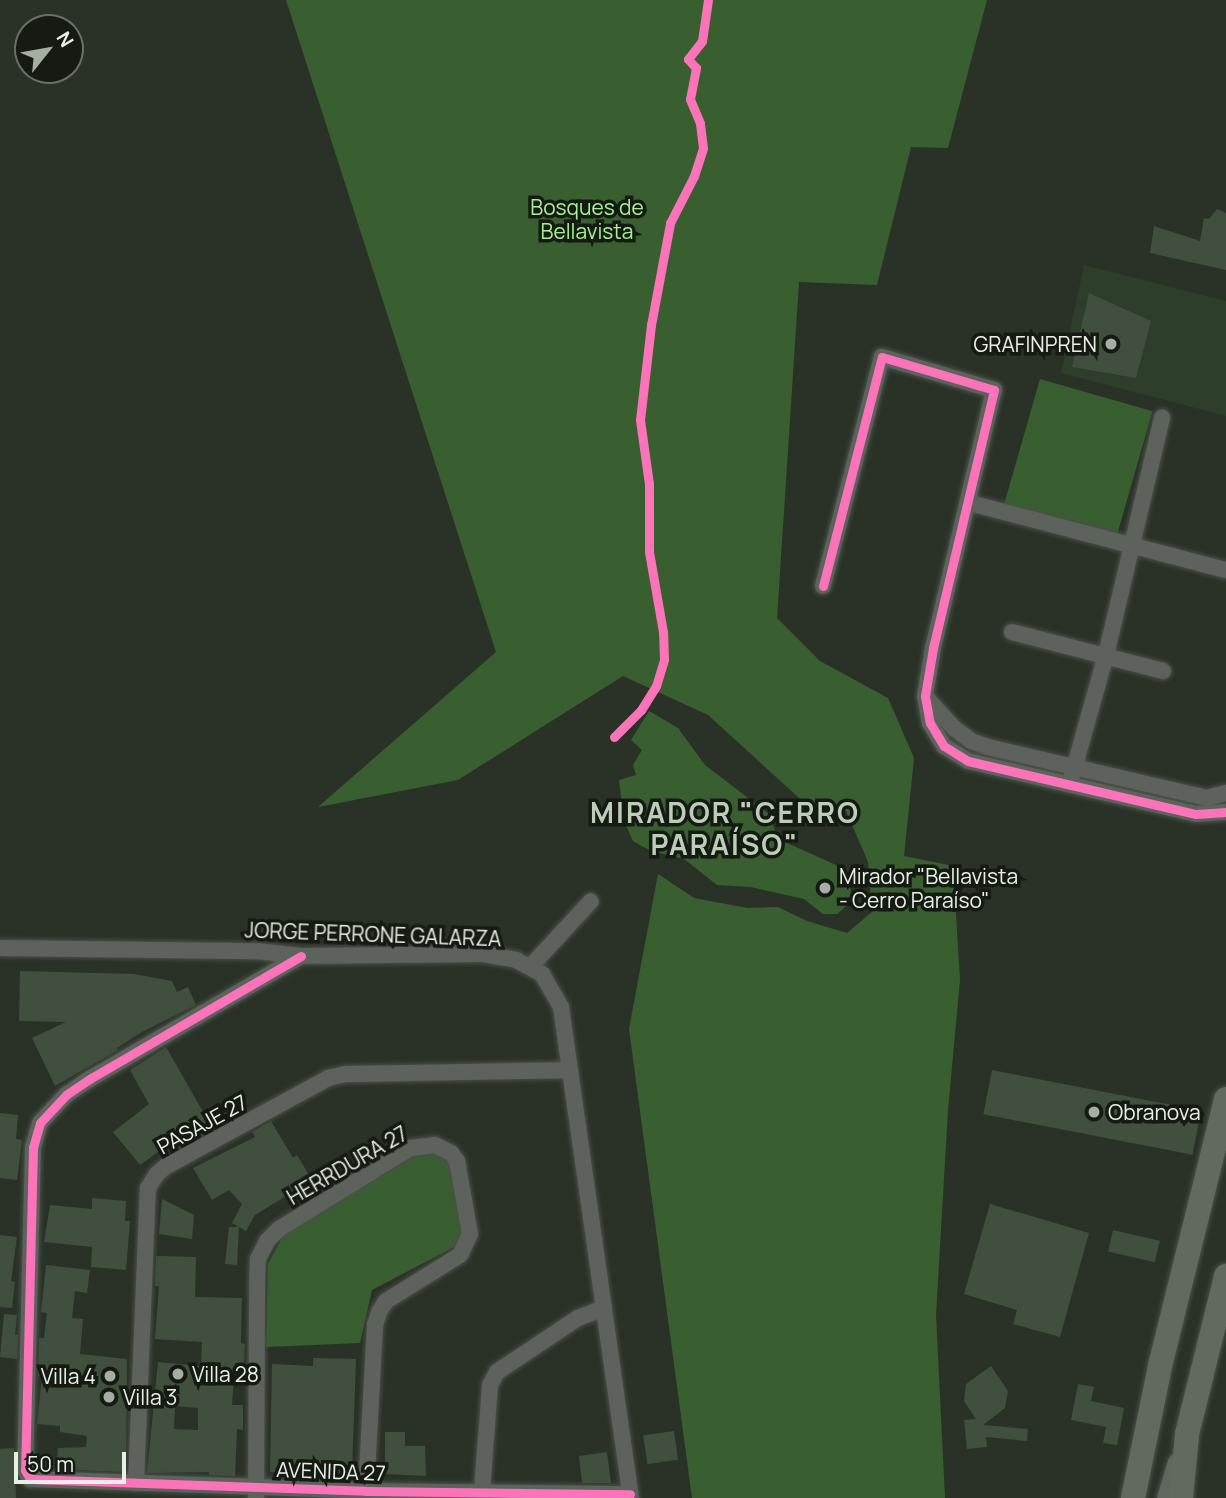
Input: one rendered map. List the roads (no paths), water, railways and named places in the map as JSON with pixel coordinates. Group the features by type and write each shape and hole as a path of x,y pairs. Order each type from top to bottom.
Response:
{"main road":[{"path":"1133,1498 1157,1380 1226,1099"},
{"path":"1167,1498 1187,1434 1226,1276"},
{"path":"1181,1498 1187,1434"}],"street":[{"path":"822,586 882,358 995,390 933,648 925,696 930,723 944,746 968,761 1196,814 1226,812"},
{"path":"1070,783 1107,655 1162,418"},
{"path":"970,503 1226,570"},
{"path":"1012,632 1163,671"},
{"path":"925,696 954,729 971,741 1207,798 1226,793"},
{"path":"592,901 531,966 557,995 631,1496"},
{"name":"JORGE PERRONE GALARZA","path":"0,948 257,951 301,956 483,954 531,966"},
{"name":"AVENIDA 27","path":"301,956 208,1013 91,1078 66,1095 40,1124 33,1147 25,1470 30,1479 256,1492 482,1490 631,1496"},
{"name":"PASAJE 27","path":"136,1483 148,1188 156,1175 165,1167 328,1078 345,1074 570,1070"},
{"name":"HERRDURA 27","path":"256,1492 257,1273 258,1259 267,1241 279,1229 410,1148 435,1145 451,1153 457,1161 470,1234 460,1255 386,1301 379,1312 375,1325 366,1491"},
{"path":"482,1490 490,1385 497,1372 579,1318 604,1308"}],"place":[{"name":"GRAFINPREN","path":"1111,344"},
{"name":"Mirador \"Bellavista - Cerro Paraíso\"","path":"825,888"},
{"name":"Obranova","path":"1094,1112"},
{"name":"Villa 28","path":"178,1374"},
{"name":"Villa 4","path":"110,1376"},
{"name":"Villa 3","path":"109,1397"}],"district":[{"name":"MIRADOR \"CERRO PARAÍSO\"","path":"725,828"}],"park label":[{"name":"Bosques de Bellavista","path":"587,219"}]}
